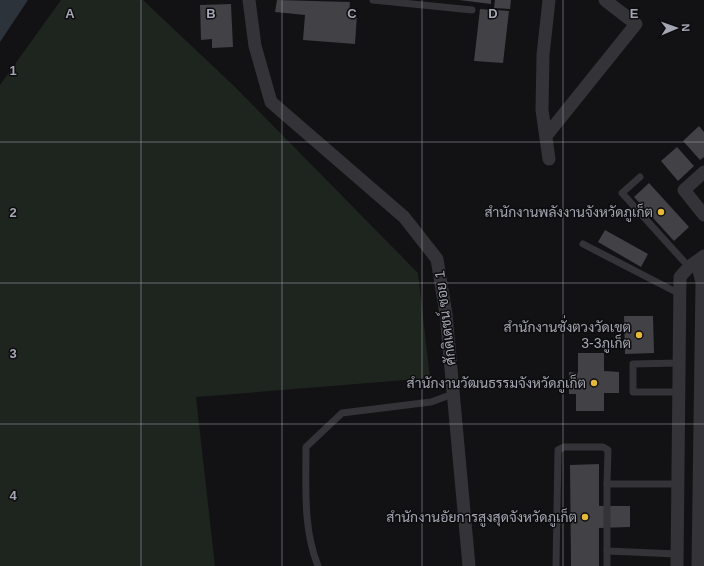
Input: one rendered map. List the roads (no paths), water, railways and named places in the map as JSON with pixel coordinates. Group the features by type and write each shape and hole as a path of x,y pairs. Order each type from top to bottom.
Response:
{"street":[{"name":"ศักดิเดชน์ ซอย 1","path":"249,0 255,46 271,102 404,217 437,259 446,314 469,566"},
{"path":"549,0 543,71 542,110 549,159"},
{"path":"546,136 636,24 605,0"},
{"path":"704,172 684,190 704,215"},
{"path":"677,560 680,277 691,265 704,256"},
{"path":"691,265 698,266 702,282 700,423 702,460 699,516 701,544 698,566"},
{"path":"680,327 702,323"},
{"path":"679,423 700,423"},
{"path":"677,516 699,516"}],"lane":[{"path":"373,0 472,10"},
{"path":"640,177 622,193 691,265"},
{"path":"583,244 680,294"},
{"path":"679,392 633,392 633,364 680,363"},
{"path":"318,566 312,552 305,503 306,447 342,413 431,402 453,394"},
{"path":"556,566 558,450 564,447 603,447 608,450 607,566"},
{"path":"607,484 678,484"},
{"path":"608,551 677,560"}],"place":[{"name":"สำนักงานพลังงานจังหวัดภูเก็ต","path":"661,212"},
{"name":"สำนักงานชั่งตวงวัดเขต 3-3ภูเก็ต","path":"639,335"},
{"name":"สำนักงานวัฒนธรรมจังหวัดภูเก็ต","path":"594,383"},
{"name":"สำนักงานอัยการสูงสุดจังหวัดภูเก็ต","path":"585,517"}]}
